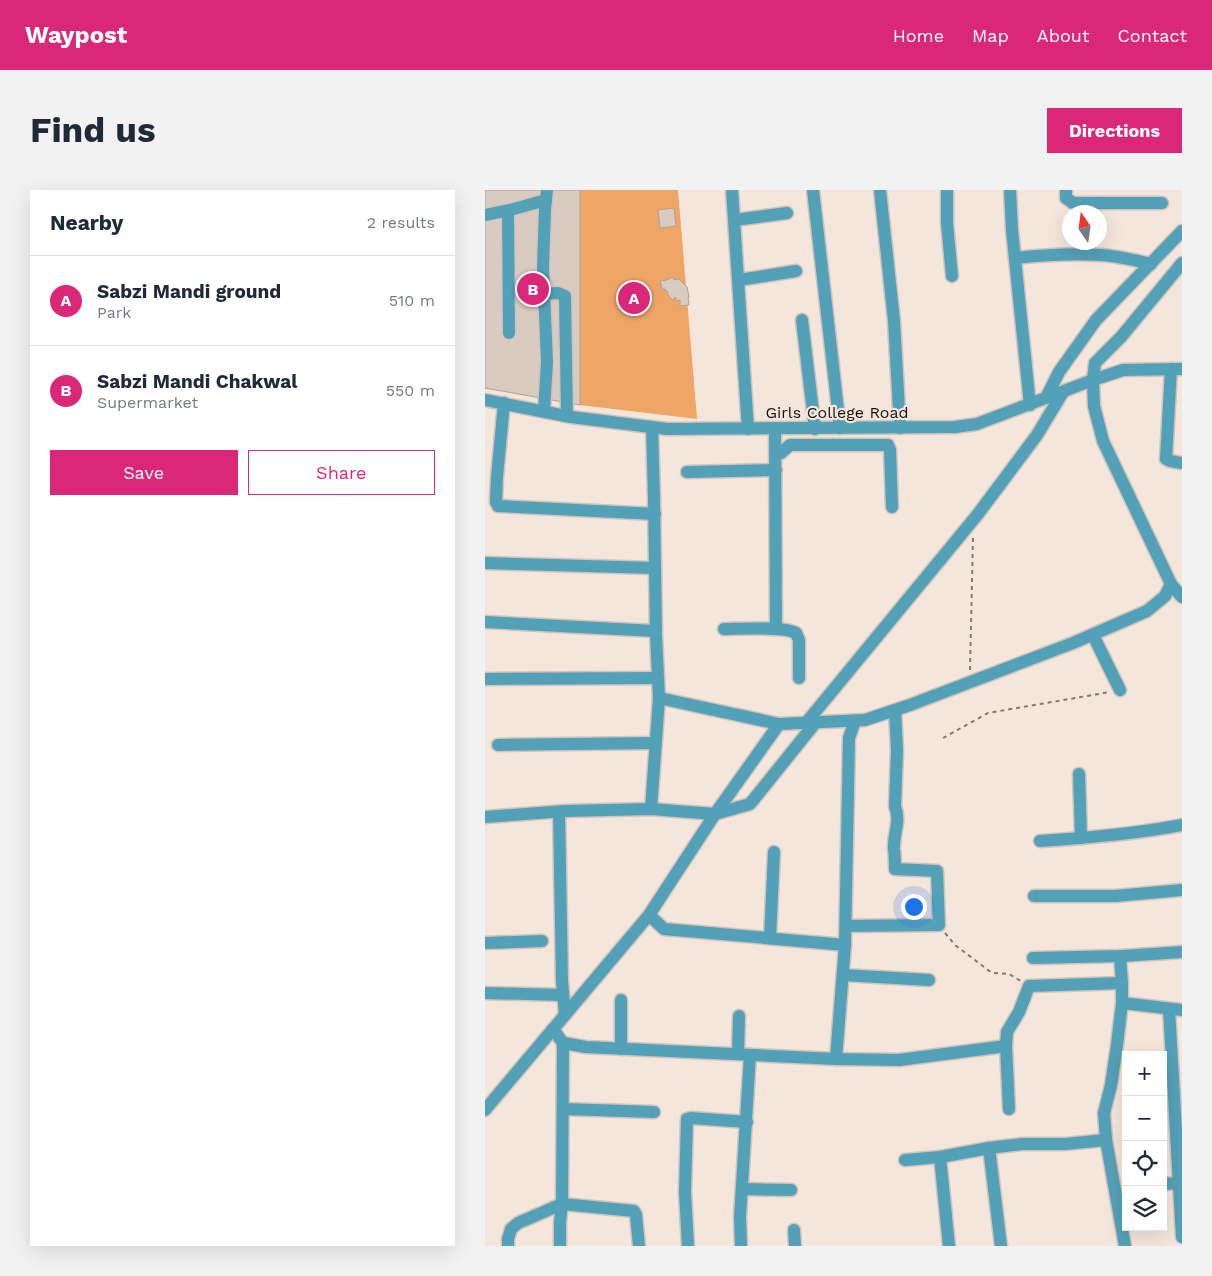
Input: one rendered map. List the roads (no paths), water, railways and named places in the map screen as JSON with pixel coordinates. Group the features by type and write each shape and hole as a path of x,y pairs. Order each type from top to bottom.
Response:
{"street":[{"path":"732,190 748,429"},
{"path":"813,190 840,428"},
{"path":"880,190 895,321 900,428"},
{"path":"947,190 947,223 952,276"},
{"path":"1010,190 1012,230 1030,405"},
{"path":"1066,190 1066,198 1073,203 1162,203"},
{"path":"485,215 508,211 547,195"},
{"path":"544,412 547,362 543,267 547,195"},
{"path":"508,211 509,333"},
{"path":"735,220 787,213"},
{"path":"1046,398 1059,372 1096,320 1182,232"},
{"path":"1015,258 1042,255 1101,255 1151,264"},
{"path":"1182,263 1121,337 1095,363 1093,380 1094,406 1103,441 1171,584 1182,597"},
{"path":"739,280 796,271"},
{"path":"544,294 558,293 565,296 567,416"},
{"path":"802,320 815,429"},
{"path":"1177,369 1166,459 1170,462 1182,463"},
{"name":"Girls College Road","path":"485,400 567,416 667,429 955,427 977,424 1123,370 1177,369"},
{"path":"485,817 651,809 715,814 750,804 787,759 811,723 978,514 1037,435 1063,392"},
{"path":"504,403 497,477 496,502 498,506 655,514"},
{"path":"651,809 659,698 655,631 655,514 652,427"},
{"path":"775,429 776,629"},
{"path":"776,453 781,452 790,445 888,445 890,450 892,507"},
{"path":"687,472 776,470"},
{"path":"485,563 655,568"},
{"path":"659,698 779,724 865,720 1093,635 1147,611 1165,596 1171,584"},
{"path":"485,622 655,631"},
{"path":"724,629 776,629 793,631 799,640 799,678"},
{"path":"1093,635 1120,690"},
{"path":"485,679 658,678"},
{"path":"846,926 939,925 937,871 895,870 895,830 898,826 895,806 897,750 895,710"},
{"path":"836,1059 846,926 849,738 855,720"},
{"path":"485,1110 649,915 715,814 779,724"},
{"path":"497,745 655,743"},
{"path":"1079,774 1081,838"},
{"path":"559,812 562,980 565,1015"},
{"path":"1040,840 1134,833 1182,825"},
{"path":"770,938 774,852"},
{"path":"1035,896 1115,896 1182,890"},
{"path":"649,915 664,929 845,945"},
{"path":"485,943 542,941"},
{"path":"1033,958 1120,956 1182,952"},
{"path":"1120,956 1123,983 1122,1003 1111,1085 1104,1113 1106,1140 1120,1187 1125,1246"},
{"path":"843,976 929,980"},
{"path":"1009,1109 1007,1032 1019,1012 1029,986 1123,983"},
{"path":"485,993 563,995"},
{"path":"621,1000 621,1049"},
{"path":"1122,1003 1176,1010 1179,1183 1182,1237"},
{"path":"739,1016 744,1055 747,1122 740,1217 741,1246"},
{"path":"553,1029 563,1043 560,1246"},
{"path":"563,1043 586,1047 621,1049 899,1060 1006,1046"},
{"path":"563,1109 654,1112"},
{"path":"688,1246 685,1192 687,1119 747,1122"},
{"path":"905,1160 1022,1144 1065,1144 1106,1140"},
{"path":"989,1148 1001,1246"},
{"path":"940,1156 949,1246"},
{"path":"1167,1184 1179,1183"},
{"path":"743,1189 791,1190"},
{"path":"509,1246 508,1238 511,1229 518,1223 562,1204 634,1211 639,1246"},
{"path":"794,1230 795,1246"}],"place":[{"name":"Sabzi Mandi Chakwal","path":"533,289"},
{"name":"Sabzi Mandi ground","path":"634,298"}]}
